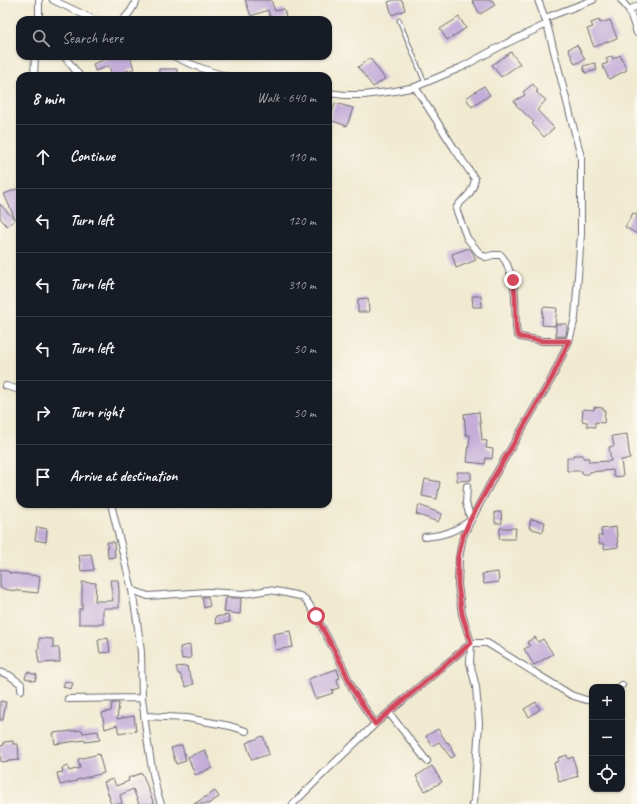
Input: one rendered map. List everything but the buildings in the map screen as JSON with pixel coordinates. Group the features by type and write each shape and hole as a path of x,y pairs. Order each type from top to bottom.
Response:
{"street":[{"path":"39,0 39,16"},
{"path":"53,0 87,16"},
{"path":"126,16 137,0"},
{"path":"474,803 479,723 476,687 470,663 471,643 462,614 458,585 458,558 463,536 470,520 552,378 569,341 575,318 581,234 581,157 546,21 538,0"},
{"path":"332,93 364,95 415,87 460,68 546,21 593,0"},
{"path":"620,0 629,10 637,33"},
{"path":"629,10 637,6"},
{"path":"34,72 35,60"},
{"path":"67,60 77,72"},
{"path":"182,60 213,72"},
{"path":"415,87 475,179 469,195 458,204 456,209 467,238 481,255 486,257 501,255 506,262 513,280 517,334 520,337 543,341 569,341"},
{"path":"6,386 16,389"},
{"path":"467,486 466,503 470,520"},
{"path":"112,508 132,590 141,652 144,716 152,769 161,804"},
{"path":"425,537 440,535 455,530 470,520"},
{"path":"132,590 148,596 207,592 244,594 268,590 300,596 309,604 343,667 353,690 375,724"},
{"path":"293,804 375,724 471,643 487,643 571,695 589,700"},
{"path":"0,672 9,675 21,684 21,690"},
{"path":"68,699 142,698"},
{"path":"389,713 427,761"},
{"path":"144,716 187,718 230,726 246,731"}],"lane":[{"path":"399,20 425,83"}],"route":[{"path":"316,616 343,667 353,690 375,724 471,643 462,614 458,585 458,558 463,536 470,520 494,477 552,378 569,341 543,341 520,337 517,334 513,280"}]}
